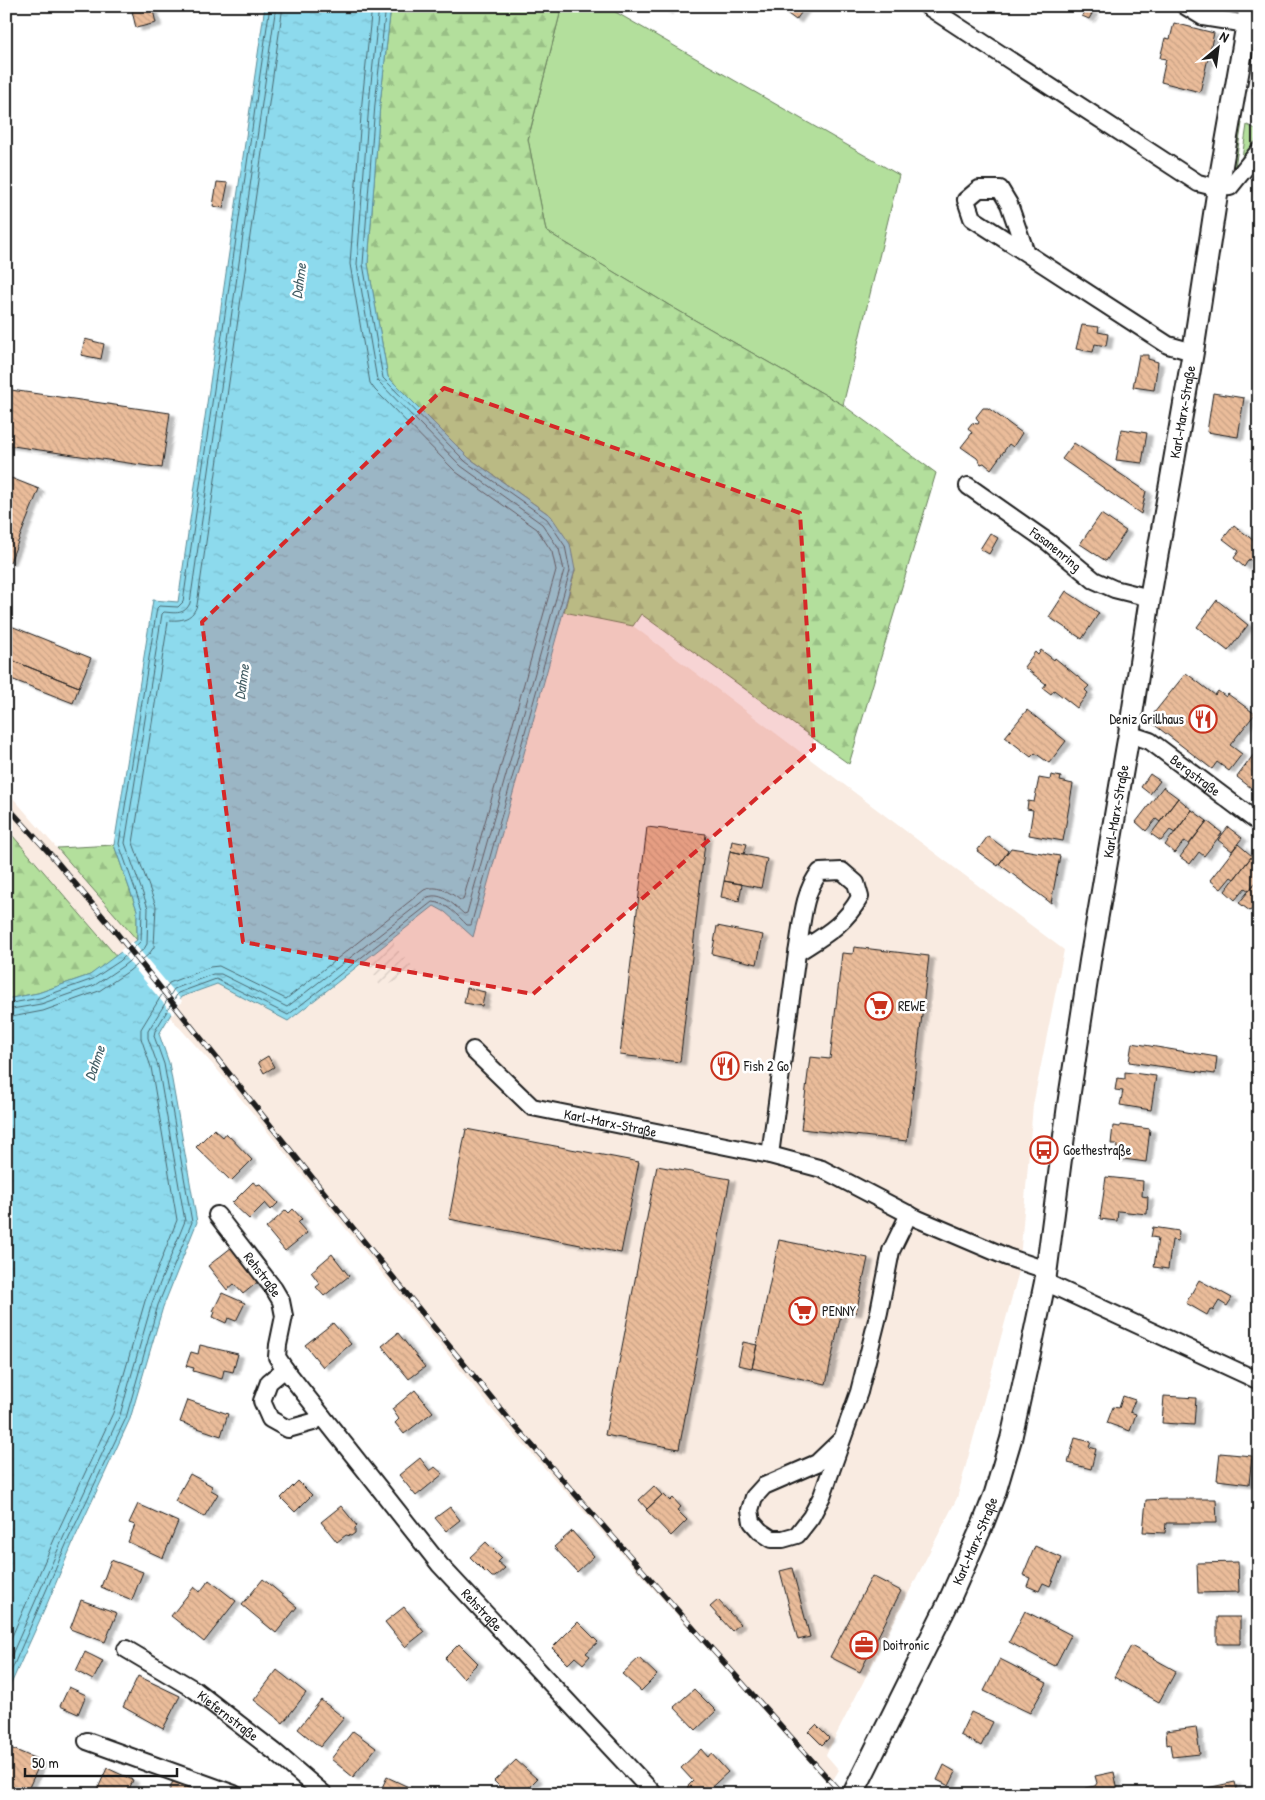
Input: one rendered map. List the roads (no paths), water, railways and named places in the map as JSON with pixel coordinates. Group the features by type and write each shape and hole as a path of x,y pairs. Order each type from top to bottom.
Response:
{"street":[{"path":"927,6 1193,181 1218,188 1230,187 1259,151"},
{"path":"1185,6 1203,17 1249,15"},
{"name":"Karl-Marx-Straße","path":"853,1794 964,1570 995,1493 1011,1439 1046,1276 1087,979 1193,352 1218,188 1249,15"},
{"name":"Karl-Marx-Straße","path":"1026,253 1168,345 1193,352"},
{"name":"Fasanenring","path":"968,486 1048,542 1094,580 1114,589 1150,598"},
{"name":"Bergstraße","path":"1129,734 1150,741 1259,823"},
{"path":"770,1154 797,953 808,890 820,872 842,870 856,883 860,897 852,912 838,925 797,953"},
{"name":"Karl-Marx-Straße","path":"473,1050 532,1107 770,1154 822,1169 908,1214 1046,1276"},
{"path":"842,1439 817,1463 764,1486 754,1497 750,1510 752,1522 760,1531 772,1539 782,1540 797,1534 810,1517 822,1496 859,1392 879,1312 891,1251 908,1214"},
{"name":"Rehstraße","path":"217,1215 274,1289 281,1301 284,1316 277,1357 285,1369 440,1565 654,1794"},
{"path":"1046,1276 1259,1381"},
{"path":"285,1369 269,1382 262,1401 270,1419 288,1429 313,1422 322,1416"},
{"name":"Kiefernstraße","path":"126,1648 195,1690 275,1752 324,1794"},
{"path":"87,1741 234,1794"}],"water":[{"name":"Dahme","path":"265,6 391,6 380,104 368,264 388,377 469,458 551,516 570,544 575,570 473,937 445,912 434,906 288,1021 217,984 181,997 159,1034 169,1063 197,1222 163,1307 130,1419 6,1695 6,999 38,993 90,975 137,940 137,910 114,845 153,600 178,602"}],"railway":[{"path":"6,805 115,931 508,1418 842,1794"}],"place":[{"name":"Deniz Grillhaus","path":"1203,719"},
{"name":"REWE","path":"879,1006"},
{"name":"Fish 2 Go","path":"725,1066"},
{"name":"Goethestraße","path":"1044,1150"},
{"name":"PENNY","path":"803,1311"},
{"name":"Doitronic","path":"864,1645"}]}
